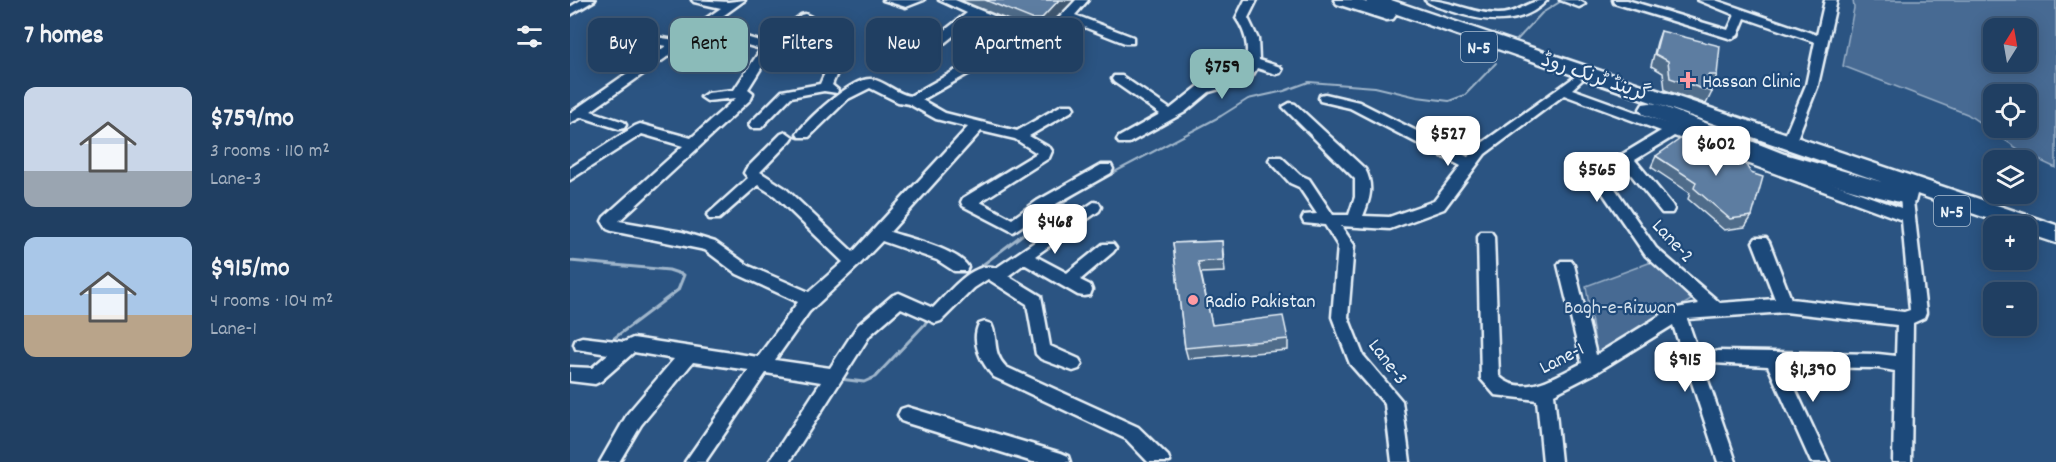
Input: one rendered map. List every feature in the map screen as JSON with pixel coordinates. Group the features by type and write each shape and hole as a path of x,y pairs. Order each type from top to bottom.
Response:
{"highway":[{"name":"گرینڈ ٹرنک روڈ","path":"1343,0 1570,85 1615,94 2056,234"},
{"name":"گرینڈ ٹرنک روڈ","path":"1374,0 1394,4 1788,148 1908,207"},
{"name":"گرینڈ ٹرنک روڈ","path":"1615,94 1685,124 1860,186 1908,207 1983,223"},
{"path":"2037,240 2056,246"}],"street":[{"path":"570,12 589,0"},
{"path":"698,0 735,3"},
{"path":"890,0 906,4 918,0"},
{"path":"945,0 988,18"},
{"path":"1082,0 1067,16 1129,40"},
{"path":"1124,140 1169,114 1204,89 1246,77 1252,62 1254,37 1250,27 1242,18 1251,0"},
{"path":"1431,0 1471,13 1500,18 1520,13 1528,4 1541,0"},
{"path":"1704,0 1822,40"},
{"path":"1788,148 1812,85 1831,0"},
{"path":"1618,1 1732,35 1742,13"},
{"path":"715,18 735,3"},
{"path":"941,39 975,13"},
{"path":"575,115 670,50"},
{"path":"738,94 760,60"},
{"path":"1252,62 1276,70"},
{"path":"825,87 830,72"},
{"path":"912,100 961,72"},
{"path":"1118,79 1169,114"},
{"path":"804,134 843,96 870,83 903,99 912,100 941,116 1019,135 1045,151 1044,155 968,202 1011,225 1016,225 1042,205 1106,170"},
{"path":"1309,219 1390,223 1439,205 1480,151 1570,85 1672,131 1908,207 1918,313 1905,320 1902,462"},
{"path":"756,125 787,94 825,87 843,96"},
{"path":"707,97 747,93 609,221 612,225 682,238 710,246 743,270 810,300"},
{"path":"1325,98 1354,105 1470,164"},
{"path":"1290,107 1360,173 1364,181 1361,204 1354,221"},
{"path":"1019,135 1067,108"},
{"path":"575,115 619,124"},
{"path":"694,462 810,300 853,262 978,125"},
{"path":"570,175 640,129 694,144"},
{"name":"Lane-2","path":"1672,131 1598,176 1651,252 1715,308"},
{"path":"786,137 751,172 780,192 853,262"},
{"name":"Lane-3","path":"1276,160 1295,179 1304,183 1346,245 1341,317 1356,359 1393,401 1401,462"},
{"path":"1627,160 1667,209"},
{"path":"714,214 757,178"},
{"path":"997,275 1094,207"},
{"path":"879,234 942,256 960,267"},
{"name":"Lane-1","path":"1486,236 1490,379 1501,390 1533,393 1545,390 1591,367 1677,314 1715,308 1785,305 1905,320"},
{"path":"1761,243 1785,305"},
{"path":"1068,281 1108,248"},
{"path":"1024,257 1084,290"},
{"path":"1566,265 1591,367"},
{"path":"778,462 864,330 895,302 903,301 926,313 938,314 959,293 986,272 997,275 1035,301 1044,352 1073,364"},
{"path":"1677,314 1727,462"},
{"path":"985,329 985,349 990,362 1000,372 1132,433 1161,462"},
{"path":"582,344 625,349"},
{"path":"570,374 595,376 625,349 633,345 832,376"},
{"path":"609,462 624,433 689,354"},
{"path":"1718,358 1878,361 1903,365"},
{"path":"1773,358 1820,462"},
{"path":"1545,390 1552,462"},
{"path":"907,415 1061,462"}],"green space":[{"path":"1853,0 2056,0 2056,168 2037,159 2037,150 2020,150 2002,138 2037,138 2037,84 1983,84 1983,125 1967,114 1843,66 1854,8"},
{"name":"Bagh-e-Rizwan","path":"1657,260 1691,300 1597,355 1586,286"}],"building":[{"path":"985,0 1059,0 1042,18 1030,18"},
{"name":"Hassan Clinic","path":"1661,31 1720,46 1717,75 1708,75 1712,92 1670,78 1668,61 1655,54"},
{"path":"1683,137 1743,160 1751,173 1763,177 1752,216 1730,219 1694,188 1696,182 1656,156"},
{"name":"Radio Pakistan","path":"1222,241 1223,260 1198,262 1212,325 1283,316 1288,339 1185,348 1173,243"}],"waterway":[{"path":"1515,42 1542,13 1563,0"},
{"path":"1063,203 1088,186 1221,116 1248,99 1284,91 1309,82 1375,87 1417,97 1449,101 1465,95 1496,63"},
{"path":"972,273 1065,202"},
{"path":"570,261 669,270 684,275 678,290 613,339"},
{"path":"935,307 957,284"},
{"path":"840,379 864,382 875,377 925,324 928,317"}],"place":[{"name":"Hassan Clinic","path":"1688,80"},
{"name":"Radio Pakistan","path":"1193,300"}]}
